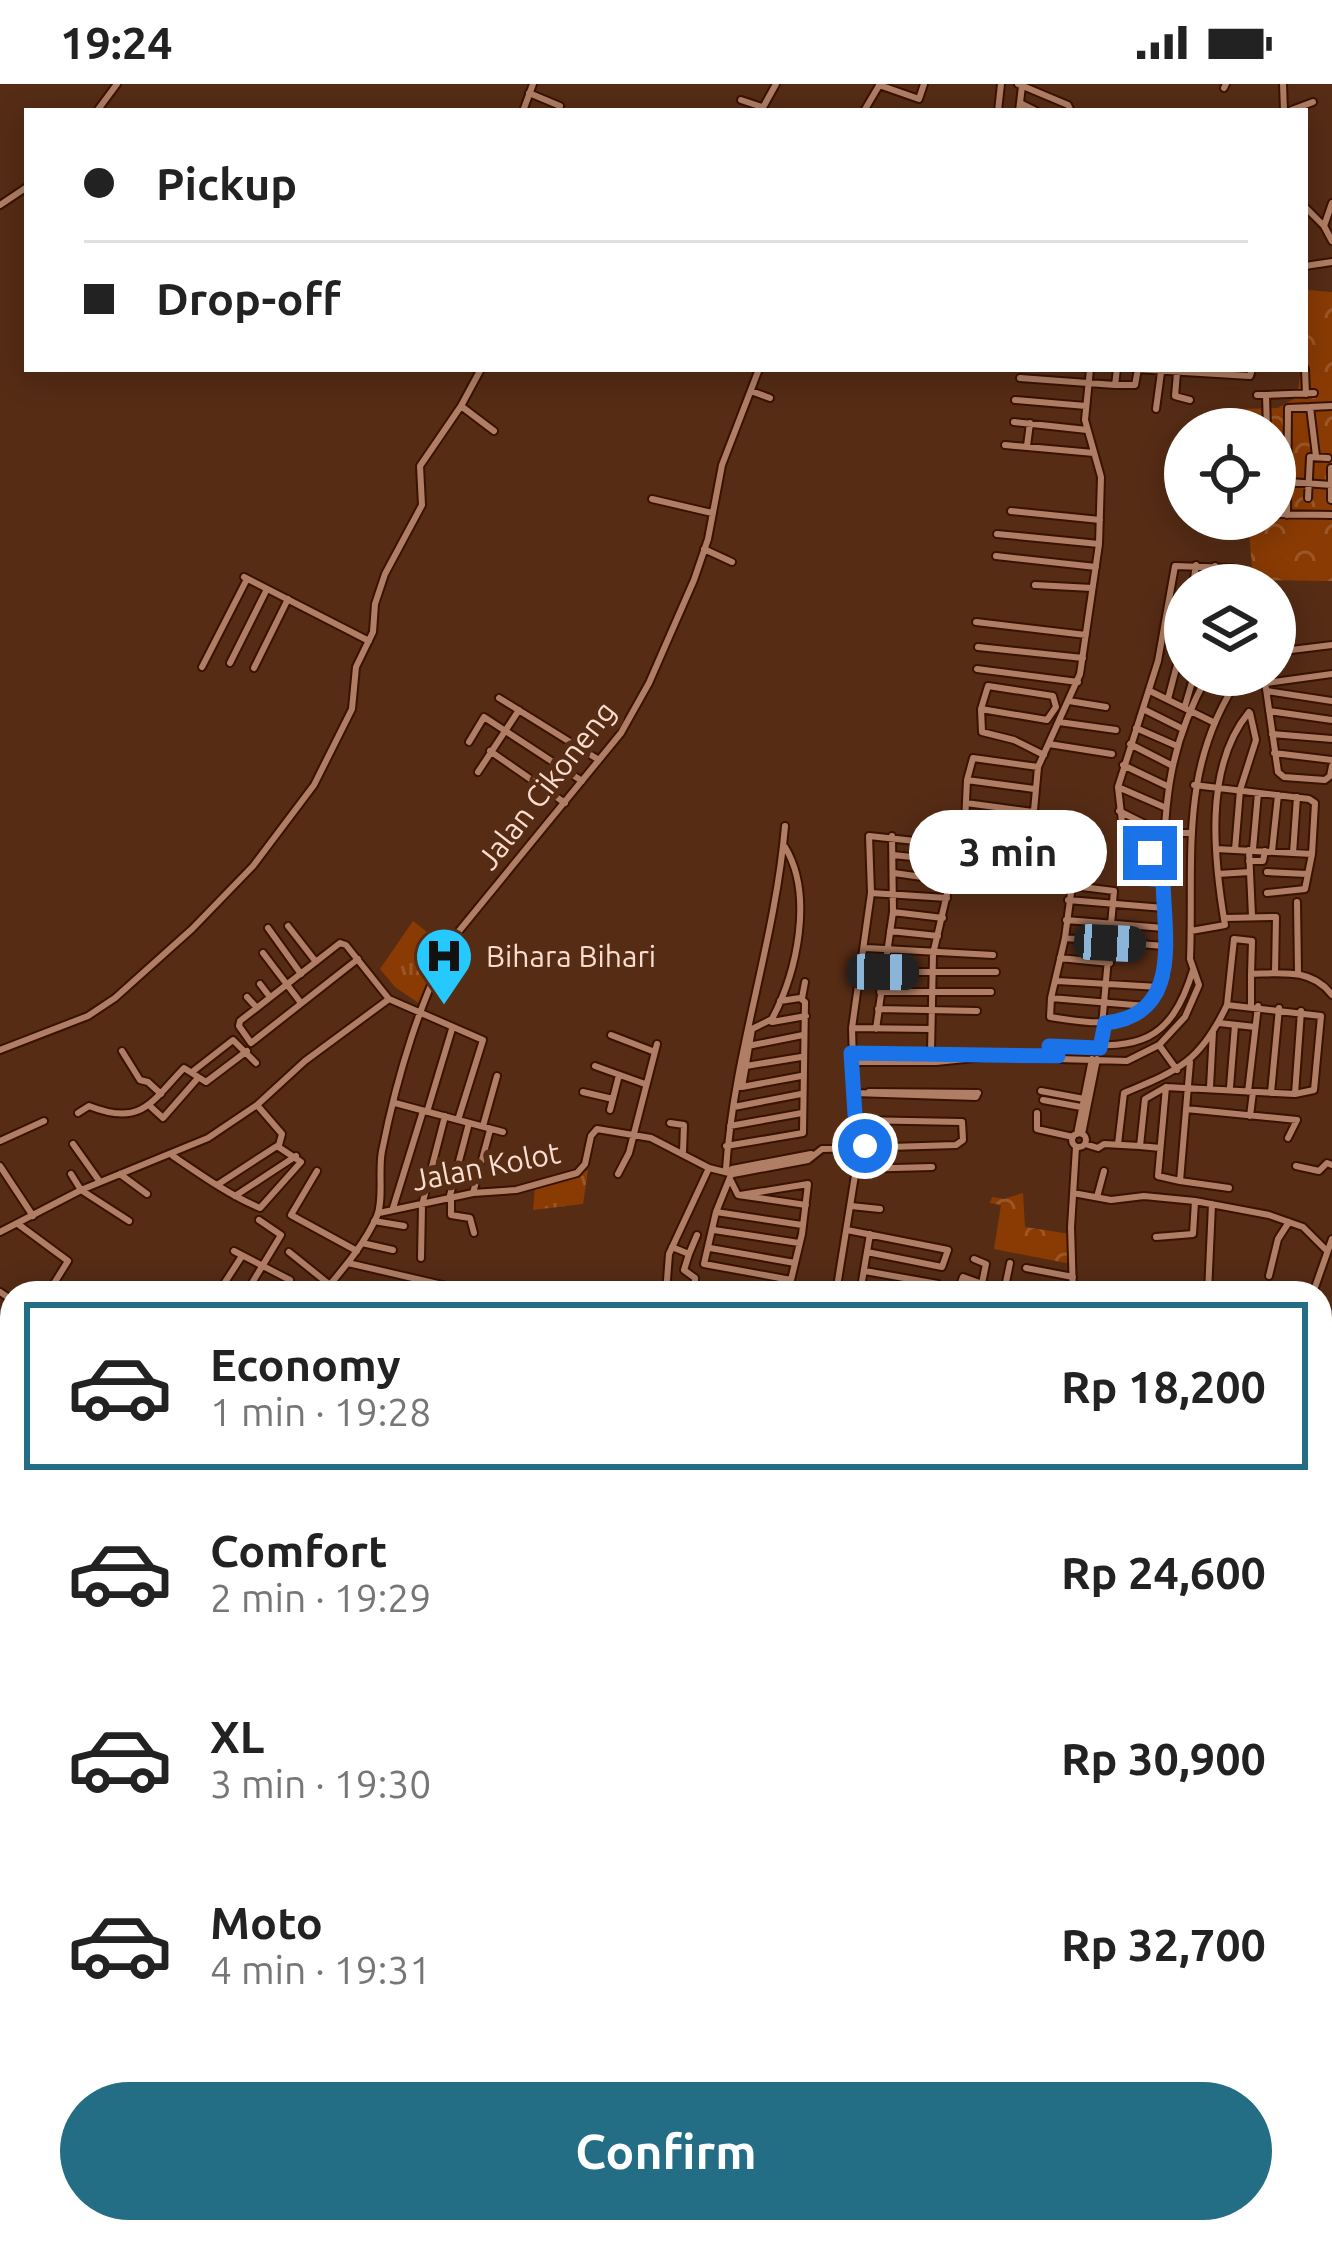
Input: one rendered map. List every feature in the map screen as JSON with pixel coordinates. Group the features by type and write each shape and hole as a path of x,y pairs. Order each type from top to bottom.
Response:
{"street":[{"path":"866,108 879,84 901,88 919,99 924,84"},
{"path":"1019,107 1020,85 1070,108"},
{"path":"531,88 560,106"},
{"path":"741,100 759,108"},
{"path":"869,102 875,108"},
{"path":"1296,108 1313,103"},
{"path":"1324,226 1332,202"},
{"path":"1308,210 1332,241"},
{"path":"0,1050 98,1010 192,928 253,866 321,773 352,709 356,667 369,640 385,574 422,505 420,466 479,372"},
{"name":"Jalan Cikoneng","path":"376,1217 381,1156 442,958 621,733 649,683 704,549 731,436 758,372"},
{"path":"972,873 1026,879 1038,767 1078,682 1100,520 1101,477 1087,430 1090,372"},
{"path":"1115,385 1117,372"},
{"path":"1020,378 1135,385 1136,372"},
{"path":"1156,409 1161,372 1250,376 1251,372"},
{"path":"1305,372 1316,457"},
{"path":"1177,373 1175,396 1190,400"},
{"path":"752,391 770,398"},
{"path":"1264,408 1262,395 1308,394"},
{"path":"1016,400 1087,406"},
{"path":"461,406 494,431"},
{"path":"1288,408 1332,406"},
{"path":"1014,422 1087,430"},
{"path":"1027,446 1030,423"},
{"path":"1005,445 1094,453"},
{"path":"1308,498 1310,457 1328,458"},
{"path":"1330,500 1331,468"},
{"path":"1296,482 1331,485"},
{"path":"652,499 712,513"},
{"path":"1011,511 1100,520"},
{"path":"1296,515 1332,515"},
{"path":"997,534 1099,544"},
{"path":"704,549 732,562"},
{"path":"996,556 1096,567"},
{"path":"202,667 246,578 369,640"},
{"path":"1034,585 1092,588"},
{"path":"230,664 267,589"},
{"path":"254,668 288,599"},
{"path":"976,622 1086,635"},
{"path":"1163,880 1128,876 1118,788 1164,636"},
{"path":"1296,650 1332,646"},
{"path":"979,647 1083,658"},
{"path":"977,669 1078,682"},
{"path":"1296,679 1332,674"},
{"path":"981,710 1047,720 1057,701 1053,696 988,686 981,710 982,732 1044,755"},
{"path":"1296,691 1332,701"},
{"path":"1150,692 1213,722"},
{"path":"1072,885 1050,1017 1105,1023 1127,1020 1146,1006 1166,973 1164,808 1190,696"},
{"path":"1188,709 1196,696"},
{"path":"1058,1056 1049,1046 1133,1044 1161,1026 1185,994 1192,970 1194,784 1213,722 1228,696"},
{"path":"1267,696 1271,734 1274,753 1278,772 1327,780 1332,763 1274,753"},
{"path":"499,698 599,760"},
{"path":"1069,701 1106,707"},
{"path":"478,772 519,709"},
{"path":"1143,710 1183,729"},
{"path":"1269,711 1332,720"},
{"path":"1191,931 1226,925 1216,849 1220,788 1240,726 1250,712 1256,740 1240,790 1235,850"},
{"path":"469,742 484,718 582,781"},
{"path":"1059,722 1116,730"},
{"path":"1136,728 1177,746"},
{"path":"1271,734 1332,739"},
{"path":"1049,744 1112,754"},
{"path":"1130,744 1172,765"},
{"path":"490,751 565,803"},
{"path":"1030,835 967,824 967,780 973,758 1038,767"},
{"path":"1123,765 1166,786"},
{"path":"967,780 1034,789"},
{"path":"1194,784 1312,800 1316,806 1312,854 1303,891 1268,893"},
{"path":"1118,788 1164,808"},
{"path":"1252,916 1250,861 1258,793"},
{"path":"1250,861 1263,861 1268,851 1278,795"},
{"path":"1293,853 1297,797"},
{"path":"965,803 1034,812"},
{"path":"1120,811 1163,833 1191,833"},
{"path":"739,1087 744,1032 778,901 785,826"},
{"path":"1148,826 1151,879"},
{"path":"838,1281 856,1169 852,1028 871,893 869,835 952,845 950,861 893,855"},
{"path":"876,1029 893,912 892,836"},
{"path":"768,1023 795,952 800,891 784,846"},
{"path":"1216,849 1312,854"},
{"path":"1030,862 1050,883 1113,890 1100,1048"},
{"path":"1218,874 1250,872"},
{"path":"1267,872 1307,874"},
{"path":"894,873 949,880 933,954 931,1053"},
{"path":"871,893 947,898"},
{"path":"1068,901 1164,908"},
{"path":"1297,902 1298,973"},
{"path":"893,912 944,918"},
{"path":"1224,918 1272,915 1277,919 1275,974"},
{"path":"1066,920 1164,928"},
{"path":"288,926 316,962"},
{"path":"268,928 301,974"},
{"path":"890,931 938,936"},
{"path":"1066,938 1165,946"},
{"path":"1118,1144 1125,1092 1190,1062 1219,1023 1227,1005 1234,939 1252,941 1255,1027 1250,1116"},
{"path":"256,1063 238,1024 343,943 389,999 483,1040 458,1120"},
{"path":"866,948 993,955"},
{"path":"263,953 301,1003"},
{"path":"1060,958 1110,962"},
{"path":"78,1113 89,1106 111,1114 151,1106 182,1069 210,1081 358,959"},
{"path":"851,1057 931,1053 1127,1061 1160,1045 1178,1026 1199,985 1192,970"},
{"path":"883,972 996,972"},
{"path":"1251,974 1298,973 1322,983 1332,995"},
{"path":"1057,981 1159,987"},
{"path":"726,1146 803,1133 806,1016 802,998 806,982"},
{"path":"260,984 270,997"},
{"path":"880,992 992,992"},
{"path":"247,997 257,1008"},
{"path":"780,1001 802,998"},
{"path":"1051,998 1146,1006"},
{"path":"2,1229 81,1190 172,1155 257,1106 304,1061 389,999"},
{"path":"1140,1146 1145,1099 1166,1087 1313,1092 1319,1015 1227,1005"},
{"path":"1270,1093 1279,1008"},
{"path":"878,1010 977,1011"},
{"path":"1295,1094 1301,1011"},
{"path":"740,1195 726,1146 752,1029 806,1016"},
{"path":"1219,1023 1255,1027"},
{"path":"1230,1089 1235,1025"},
{"path":"394,1208 452,1028"},
{"path":"852,1028 931,1029"},
{"path":"1210,1087 1213,1031"},
{"path":"611,1035 656,1048 629,1153 618,1174"},
{"path":"748,1046 805,1035"},
{"path":"151,1106 164,1118 195,1075 232,1040 247,1048"},
{"path":"1160,1045 1177,1070"},
{"path":"122,1052 139,1079 161,1094"},
{"path":"746,1066 803,1056"},
{"path":"851,1057 936,1062 994,1056"},
{"path":"1073,1281 1078,1139 1094,1059"},
{"path":"1078,1139 1094,1059"},
{"path":"1180,1181 1190,1062"},
{"path":"595,1066 646,1084"},
{"path":"610,1110 619,1075"},
{"path":"473,1193 497,1076"},
{"path":"739,1087 801,1076"},
{"path":"1166,1087 1158,1178 1229,1187"},
{"path":"583,1091 613,1099"},
{"path":"854,1093 867,1094 896,1096 978,1095 976,1091 867,1094"},
{"path":"734,1107 802,1094"},
{"path":"1042,1095 1083,1103"},
{"path":"397,1104 503,1132"},
{"path":"217,1185 278,1145 282,1134 257,1106"},
{"path":"1186,1109 1297,1120 1288,1138"},
{"path":"730,1126 802,1113"},
{"path":"1037,1113 1037,1130 1098,1148 1105,1144 1160,1148"},
{"path":"421,1258 422,1205 445,1116"},
{"path":"632,1135 730,1173 822,1148 956,1145 963,1140 962,1122 857,1120"},
{"path":"0,1141 44,1121"},
{"path":"469,1123 450,1198 451,1215 470,1218 474,1233"},
{"path":"670,1123 684,1125 683,1152"},
{"name":"Jalan Kolot","path":"376,1217 394,1208 516,1190 577,1173 597,1129 632,1135"},
{"path":"73,1144 100,1182"},
{"path":"172,1155 262,1208 301,1164 278,1145"},
{"path":"235,1196 296,1156"},
{"path":"1295,1166 1319,1172 1327,1163 1332,1165"},
{"path":"0,1166 32,1216"},
{"path":"856,1169 932,1167"},
{"path":"666,1281 667,1262 709,1168"},
{"path":"317,1172 291,1215 359,1247 393,1250"},
{"path":"1097,1197 1104,1172"},
{"path":"730,1173 705,1266 792,1279 806,1205 805,1183 740,1195"},
{"path":"70,1174 81,1190 129,1221"},
{"path":"120,1174 147,1194"},
{"path":"1073,1193 1212,1204 1289,1222 1307,1230 1326,1250"},
{"path":"740,1195 806,1205"},
{"path":"1156,1237 1193,1234 1195,1201"},
{"path":"1209,1281 1212,1204"},
{"path":"851,1206 880,1209"},
{"path":"716,1213 803,1225"},
{"path":"333,1281 376,1217 404,1226"},
{"path":"253,1281 281,1235 259,1220"},
{"path":"1269,1276 1278,1239 1289,1222"},
{"path":"18,1224 67,1258 55,1281"},
{"path":"714,1230 800,1244"},
{"path":"847,1230 947,1248 942,1267 868,1252"},
{"path":"862,1281 870,1234"},
{"path":"695,1281 683,1270 697,1235"},
{"path":"1317,1281 1332,1239"},
{"path":"673,1247 689,1254"},
{"path":"710,1248 795,1263"},
{"path":"289,1252 325,1281"},
{"path":"224,1281 238,1254 290,1280"},
{"path":"974,1259 986,1264 982,1281"},
{"path":"348,1263 418,1281"},
{"path":"1008,1281 1010,1264"},
{"path":"1025,1268 1073,1276"},
{"path":"865,1270 906,1281"}],"green space":[{"path":"1308,290 1332,292 1332,581 1296,581 1296,564 1252,564 1250,540 1296,540 1296,408 1278,408 1297,397 1301,372 1308,372"},
{"path":"413,921 441,943 423,1006 395,987 380,969"},
{"path":"588,1170 583,1204 533,1210 535,1187"},
{"path":"1023,1193 1025,1227 1070,1234 1071,1264 994,1249 1001,1205 990,1203 992,1197"}],"place":[{"name":"Bihara Bihari","path":"444,1007"}],"route":[{"path":"865,1146 857,1145 851,1053 1058,1056 1049,1046 1100,1048 1105,1023 1127,1020 1146,1006 1166,973 1163,880 1151,879 1150,853"}]}
